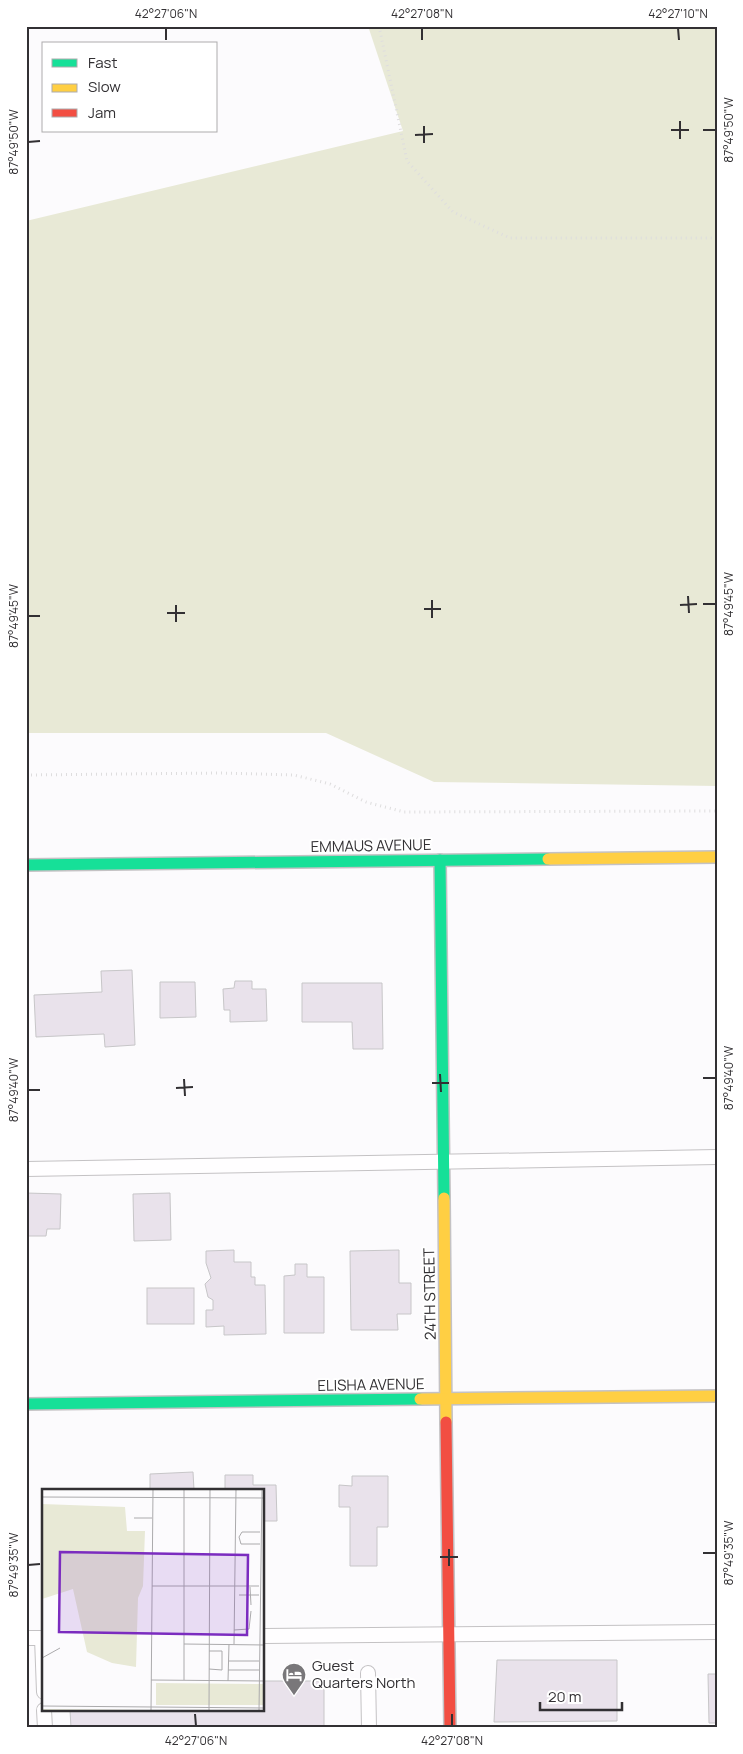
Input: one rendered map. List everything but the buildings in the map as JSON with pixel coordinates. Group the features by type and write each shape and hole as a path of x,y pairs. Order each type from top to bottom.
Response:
{"street":[{"name":"EMMAUS AVENUE","path":"26,865 717,857"},
{"name":"24TH STREET","path":"440,860 450,1728"},
{"name":"ELISHA AVENUE","path":"26,1404 717,1396"}],"lane":[{"path":"26,1169 444,1160 717,1157"},
{"path":"265,1636 717,1632"},
{"path":"26,1638 42,1638"},
{"path":"368,1673 369,1728"},
{"path":"44,1712 45,1728"}],"path":[{"path":"379,26 407,161 453,212 510,238 717,238"},
{"path":"26,775 221,773 294,775 330,784 366,802 404,812 717,811"}],"green space":[{"path":"368,26 717,26 717,786 434,782 326,733 26,733 26,221 403,131"}],"traffic: fast":[{"path":"26,865 548,859"},
{"path":"440,860 444,1198"},
{"path":"26,1404 420,1399"}],"traffic: slow":[{"path":"548,859 717,857"},
{"path":"444,1198 446,1422"},
{"path":"420,1399 717,1396"}],"traffic: jam":[{"path":"446,1422 450,1728"}],"place":[{"name":"Guest Quarters North","path":"294,1696"}]}
